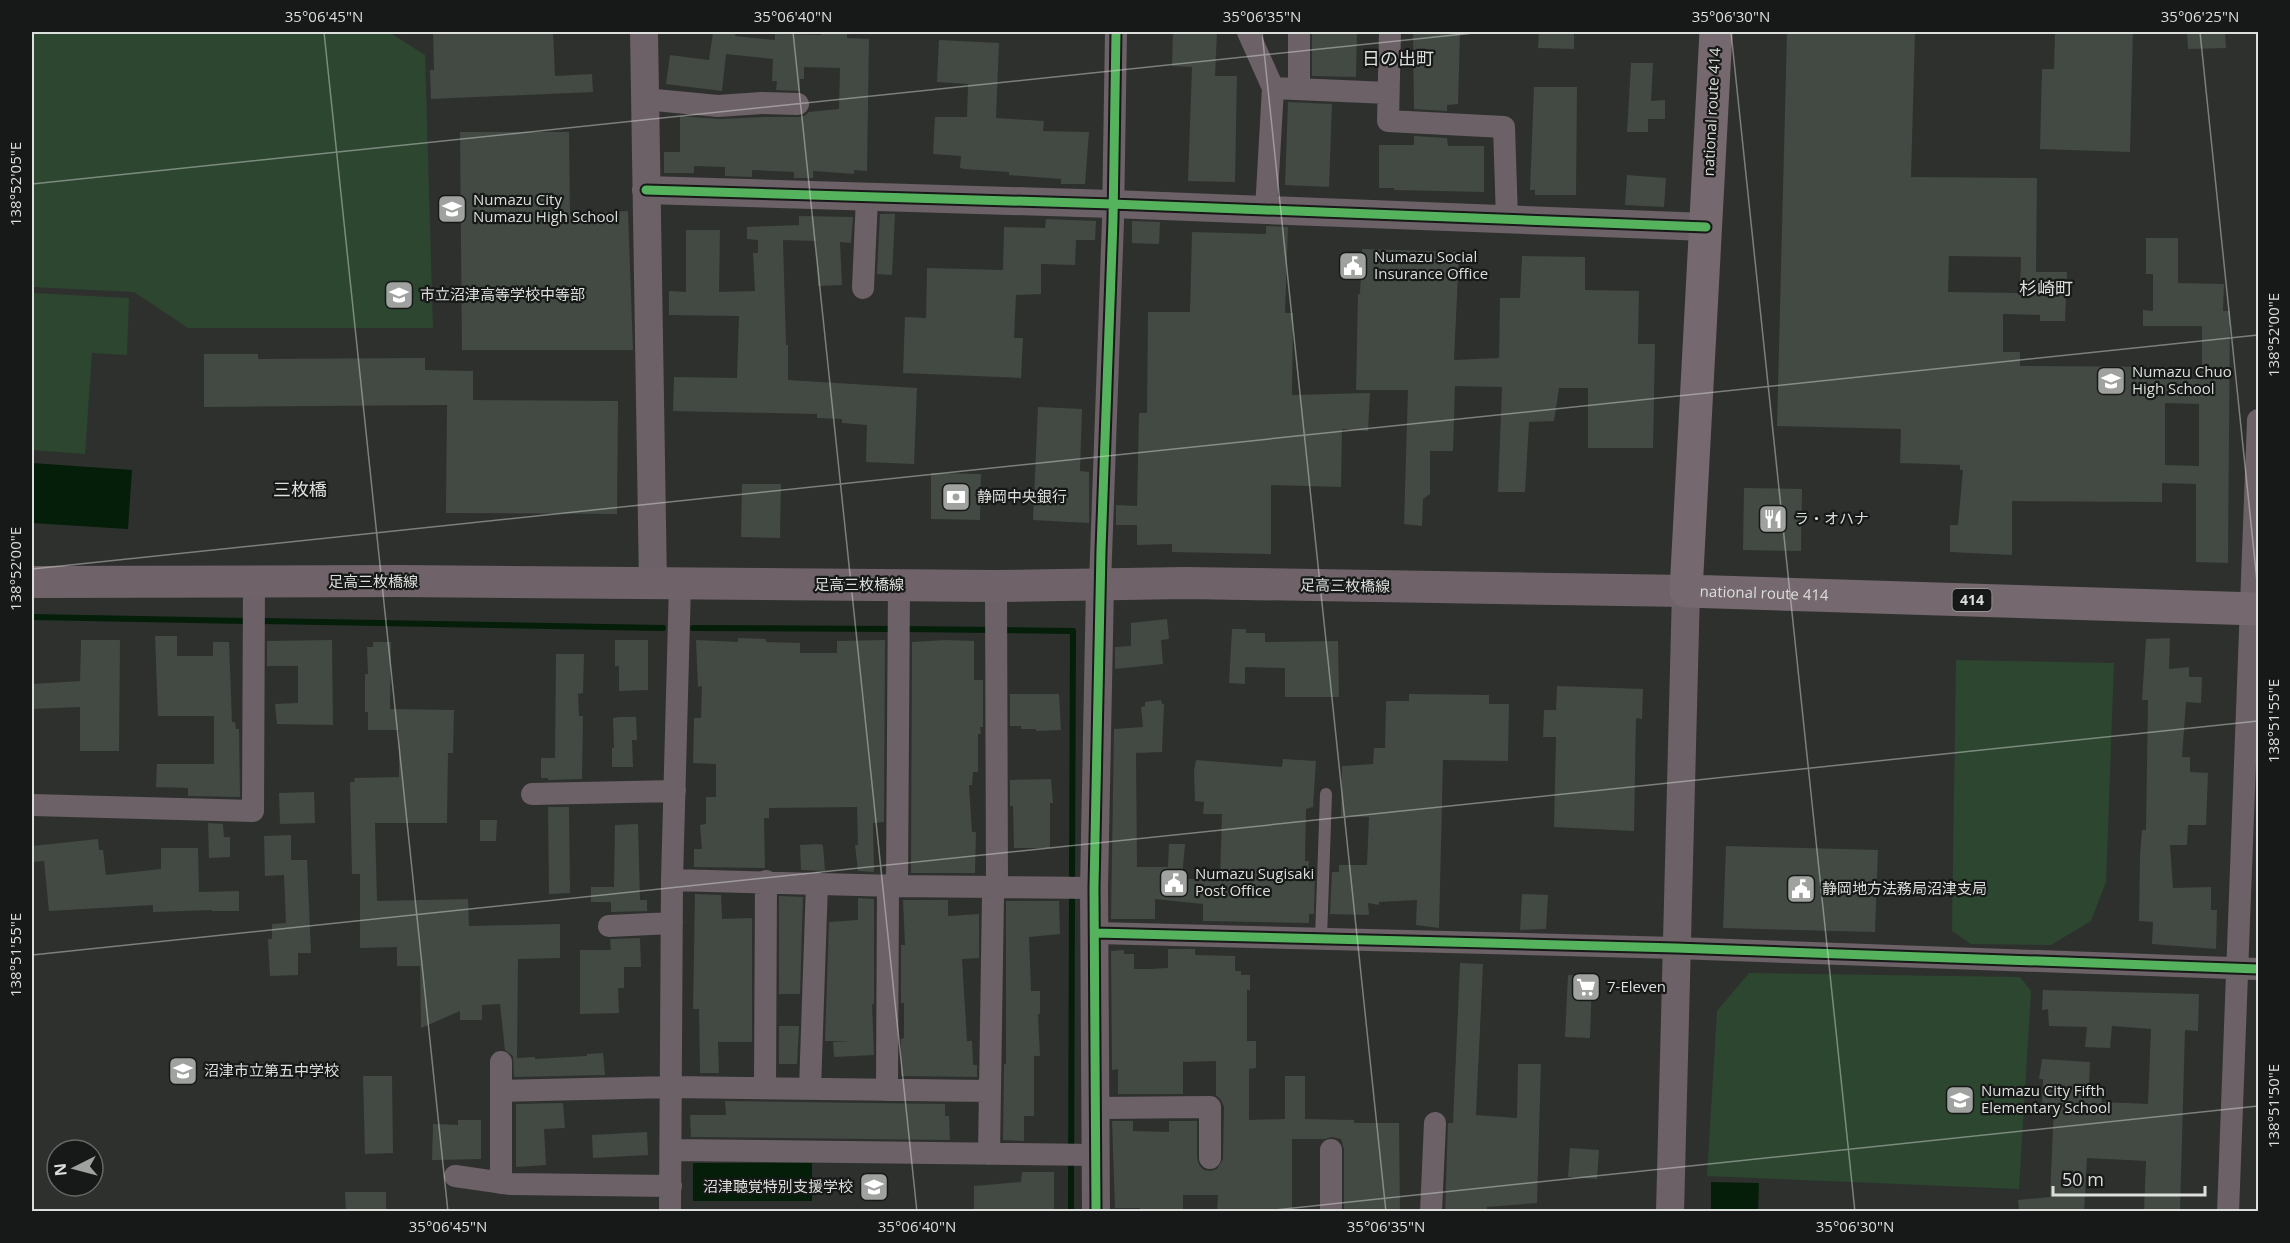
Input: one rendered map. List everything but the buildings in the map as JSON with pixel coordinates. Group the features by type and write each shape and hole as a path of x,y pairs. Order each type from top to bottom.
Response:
{"highway":[{"name":"national route 414","path":"1716,32 1686,591 2255,609"}],"main road":[{"name":"足高三枚橋線","path":"32,582 399,581 996,586 1186,583 1686,591"}],"street":[{"path":"643,32 646,189 667,584 675,791 672,880 670,1212"},
{"path":"1096,1212 1094,888 1100,584 1116,32"},
{"path":"1248,32 1272,88 1266,210"},
{"path":"1299,32 1299,89"},
{"path":"1390,32 1388,121 1504,127 1506,219"},
{"path":"1272,88 1388,93"},
{"path":"644,99 718,106 762,103 798,104"},
{"path":"646,189 1706,227"},
{"path":"863,288 867,196"},
{"path":"2228,1212 2248,969 2259,420"},
{"path":"32,806 253,811 254,582"},
{"path":"887,1089 899,585"},
{"path":"989,1154 993,895 997,886 996,586"},
{"path":"1670,1212 1686,591"},
{"path":"532,794 675,791"},
{"path":"672,880 892,886 1094,888"},
{"path":"765,1088 766,881"},
{"path":"810,1089 817,883"},
{"path":"609,926 672,923"},
{"path":"1096,933 1676,948 2248,969"},
{"path":"501,1062 501,1183"},
{"path":"501,1091 672,1088 990,1090"},
{"path":"1096,1108 1210,1107 1210,1158"},
{"path":"1431,1212 1435,1124"},
{"path":"671,1150 1096,1155"},
{"path":"1331,1150 1331,1212"},
{"path":"455,1176 501,1183 671,1186"}],"lane":[{"path":"1321,938 1326,794"}],"shaded area":[{"path":"32,32 389,32 425,55 433,328 188,328 134,292 32,287"},
{"path":"32,293 129,298 127,355 92,353 85,454 32,450"},
{"path":"32,463 132,470 128,529 32,523"},
{"path":"1956,660 2114,663 2106,882 2091,921 2051,945 1971,944 1952,931"},
{"path":"1749,973 2020,977 2031,991 2019,1189 1707,1176 1717,1011"},
{"path":"693,1163 812,1163 812,1201 693,1201"},
{"path":"1711,1182 1759,1183 1758,1211 1711,1211"}],"waterway":[{"path":"32,617 246,621"},
{"path":"262,621 663,628"},
{"path":"693,628 894,629"},
{"path":"904,629 1073,631 1072,883"},
{"path":"1071,1212 1072,894"}],"cycle path":[{"path":"1096,1212 1094,888 1101,550 1113,220 1116,32"},
{"path":"646,190 1112,204 1706,227"},
{"path":"1096,933 1676,948 2258,969"}],"place":[{"name":"Numazu City Numazu High School","path":"452,209"},
{"name":"Numazu Social Insurance Office","path":"1353,266"},
{"name":"市立沼津高等学校中等部","path":"399,295"},
{"name":"Numazu Chuo High School","path":"2111,381"},
{"name":"静岡中央銀行","path":"956,497"},
{"name":"ラ・オハナ","path":"1773,519"},
{"name":"Numazu Sugisaki Post Office","path":"1174,883"},
{"name":"静岡地方法務局沼津支局","path":"1801,889"},
{"name":"7-Eleven","path":"1586,987"},
{"name":"沼津市立第五中学校","path":"183,1071"},
{"name":"Numazu City Fifth Elementary School","path":"1960,1100"},
{"name":"沼津聴覚特別支援学校","path":"874,1187"}],"district":[{"name":"日の出町","path":"1398,59"},
{"name":"杉崎町","path":"2046,289"},
{"name":"三枚橋","path":"300,490"}]}
